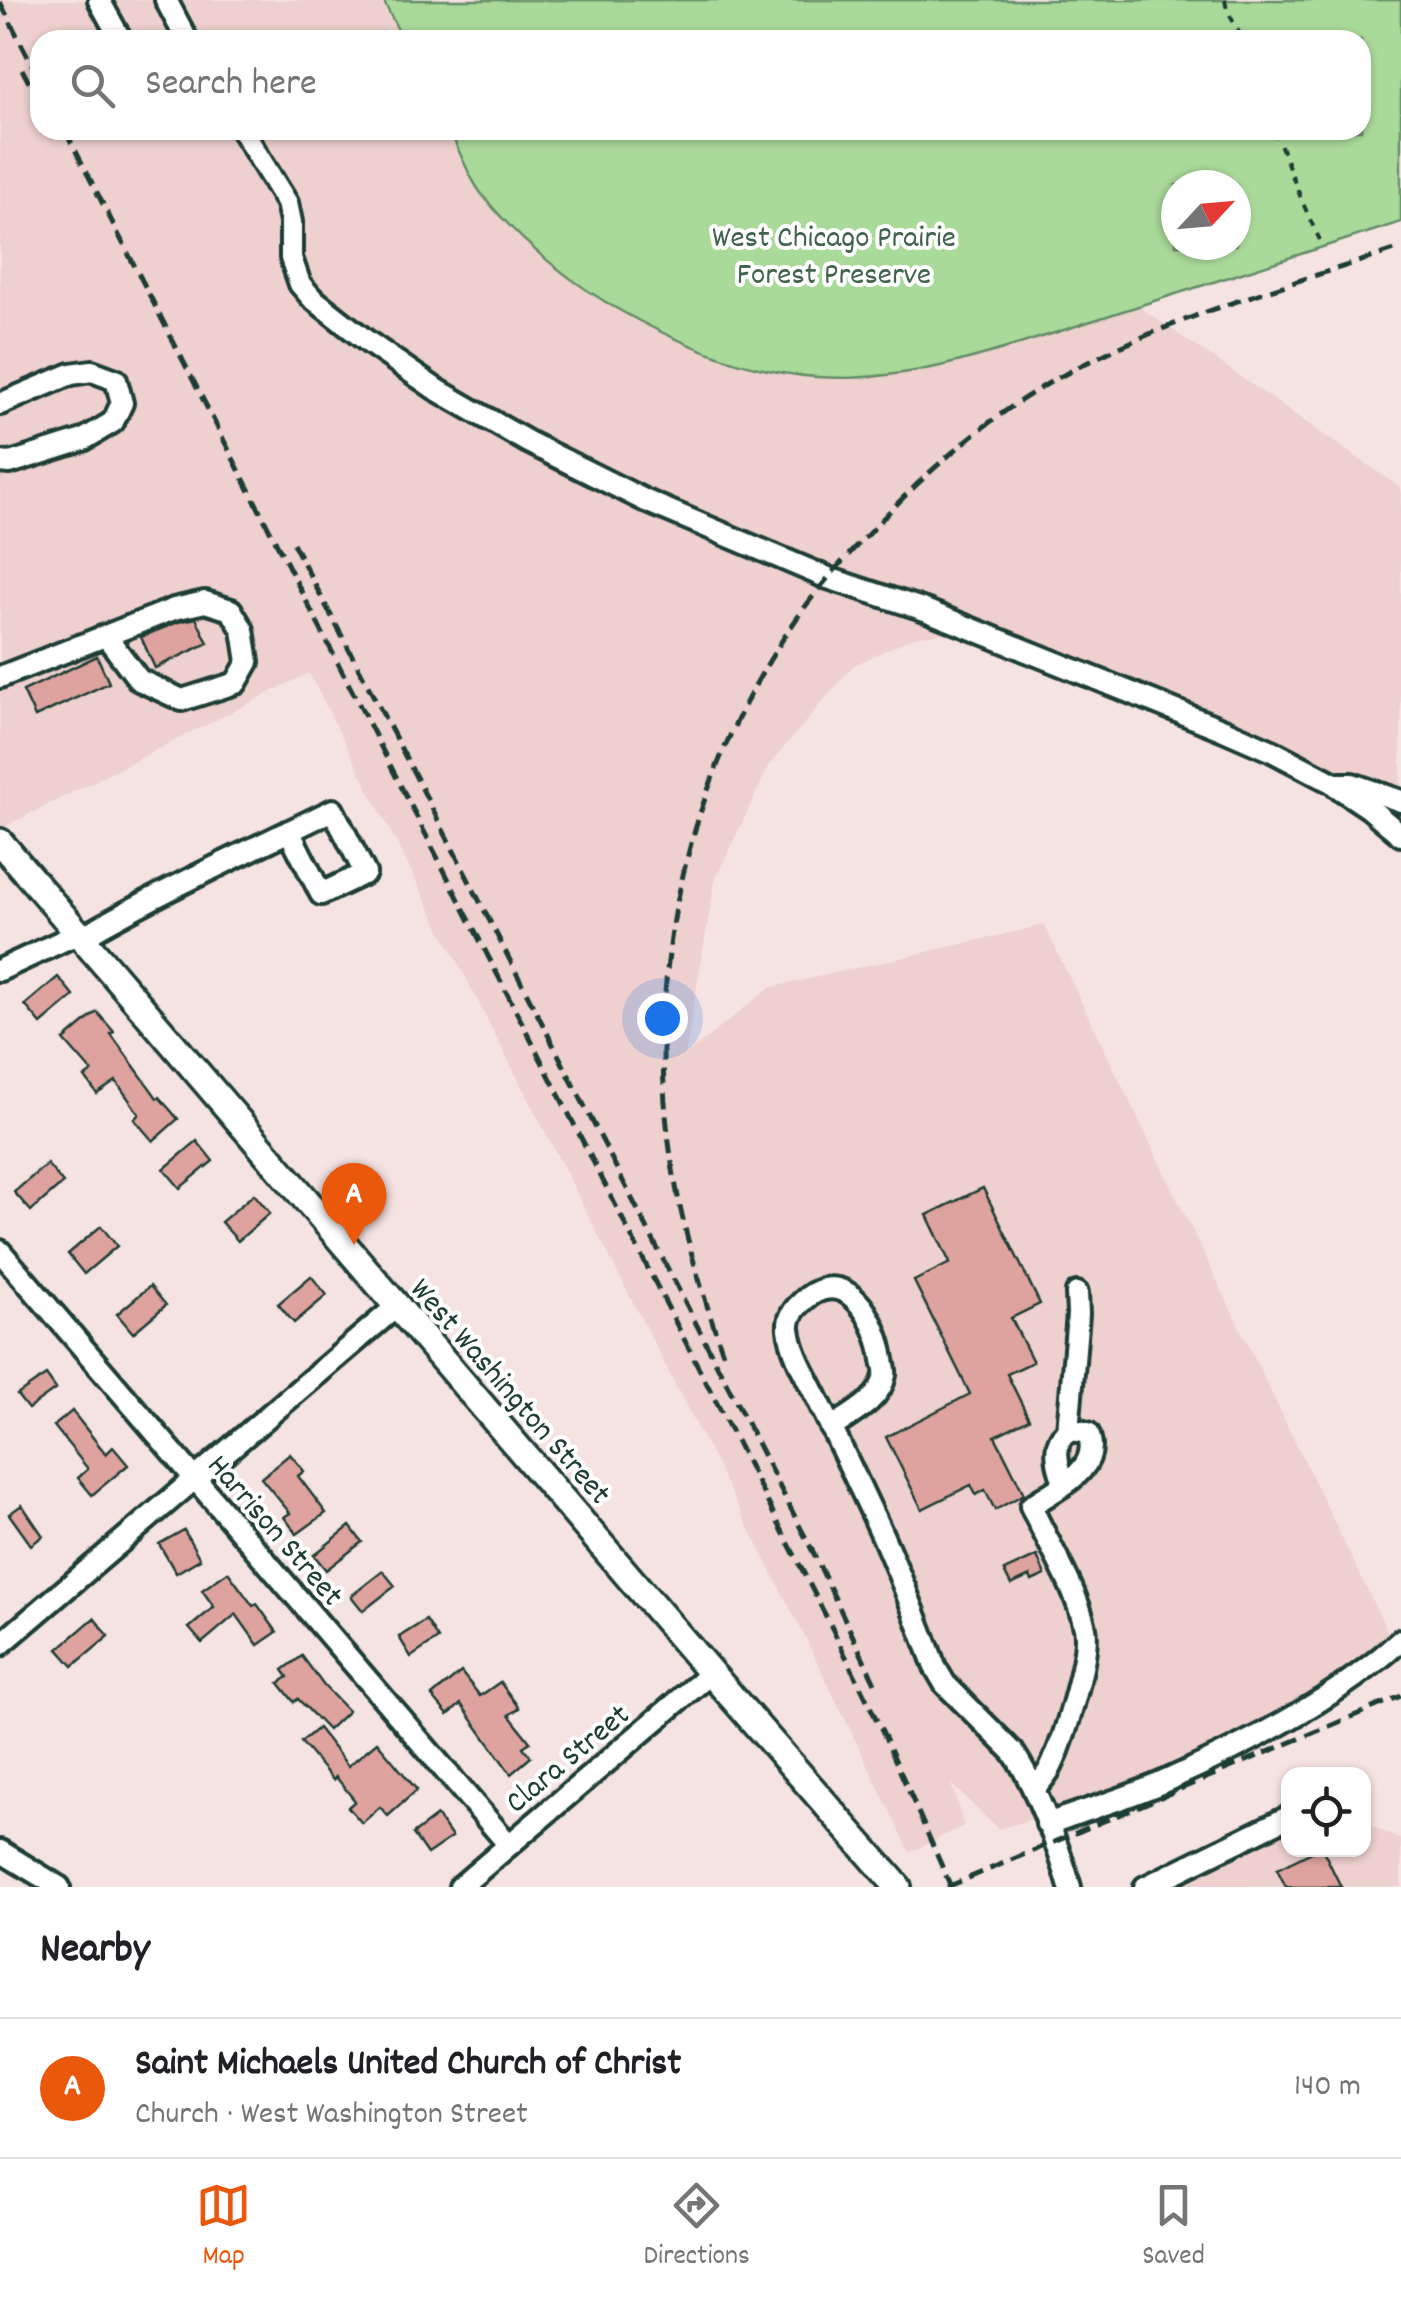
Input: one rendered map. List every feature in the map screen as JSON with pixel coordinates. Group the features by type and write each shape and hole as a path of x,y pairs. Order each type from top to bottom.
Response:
{"main road":[{"name":"West Washington Street","path":"0,842 898,1887"}],"street":[{"path":"99,0 116,30"},
{"path":"166,0 182,30"},
{"path":"248,140 288,204 291,258 300,284 368,342 434,388 528,442 646,501 828,578 925,610 1272,752 1335,784 1401,836"},
{"path":"0,404 72,374 92,372 116,380 122,404 113,422 83,440 10,463 0,462"},
{"path":"0,678 174,609 205,602 231,610 243,630 248,662 236,683 182,700 138,680 106,636"},
{"path":"1335,784 1352,784 1401,801"},
{"path":"0,970 81,935 289,831"},
{"name":"Harrison Street","path":"0,1251 509,1845"},
{"path":"831,1428 866,1404 885,1375 882,1348 864,1308 839,1288 822,1290 796,1308 788,1321 791,1345 831,1428 877,1523 935,1666 945,1684 1014,1752 1034,1790 1070,1887"},
{"path":"1068,1431 1077,1293"},
{"path":"0,1645 397,1306"},
{"path":"1034,1790 1050,1770 1058,1750 1087,1632 1030,1506 1076,1476 1090,1461 1093,1445 1088,1433 1076,1429 1062,1436 1056,1458 1065,1482"},
{"path":"1047,1824 1168,1780 1259,1734 1348,1681 1401,1640"},
{"name":"Clara Street","path":"460,1887 711,1673"},
{"path":"1145,1887 1281,1820"},
{"path":"0,1851 59,1887"}],"path":[{"path":"1225,0 1238,30"},
{"path":"1278,140 1320,240"}],"shaded area":[{"path":"0,0 383,0 398,30 30,30 30,140 454,140 481,195 557,268 601,301 883,376 970,360 1138,306 1401,488 1401,818 969,630 913,637 853,666 770,764 715,880 685,1056 769,988 1044,925 1392,1641 1289,1710 1185,1762 1151,1786 998,1829 951,1784 964,1826 910,1852 803,1633 309,673 0,829"},
{"path":"1371,1825 1401,1840 1401,1887 1167,1887 1281,1834 1281,1857 1371,1857"}],"green space":[{"name":"West Chicago Prairie Forest Preserve","path":"383,0 1401,0 1401,222 1034,340 927,369 853,378 816,377 720,357 610,305 533,248 484,197 454,140 1371,140 1371,30 398,30"}],"building":[{"path":"196,618 208,643 155,668 141,637"},
{"path":"97,656 109,683 35,717 23,691"},
{"path":"58,977 74,996 41,1024 25,1005"},
{"path":"97,1012 157,1098 178,1119 153,1141 134,1119 139,1114 116,1081 97,1094 85,1077 92,1072 64,1040"},
{"path":"197,1141 213,1161 180,1188 164,1169"},
{"path":"47,1164 63,1183 31,1211 14,1192"},
{"path":"983,1188 1040,1304 1011,1318 1033,1362 1007,1374 1029,1419 995,1436 1024,1494 995,1510 985,1490 976,1495 971,1485 922,1509 886,1437 970,1394 914,1281 950,1263 927,1215"},
{"path":"254,1194 270,1213 238,1241 221,1222"},
{"path":"101,1226 117,1246 84,1274 68,1254"},
{"path":"311,1276 327,1295 294,1323 278,1304"},
{"path":"150,1286 166,1305 133,1333 117,1314"},
{"path":"46,1375 56,1389 28,1409 17,1395"},
{"path":"72,1411 106,1454 113,1447 128,1465 92,1495 78,1478 88,1469 54,1426"},
{"path":"290,1454 304,1471 298,1476 326,1513 297,1534 284,1517 290,1513 261,1478"},
{"path":"22,1505 43,1536 31,1545 9,1514"},
{"path":"350,1526 362,1542 326,1570 314,1555"},
{"path":"184,1530 200,1559 176,1573 159,1544"},
{"path":"1037,1556 1045,1575 1032,1581 1030,1576 1011,1585 1004,1571"},
{"path":"383,1571 395,1586 363,1611 351,1596"},
{"path":"228,1572 277,1632 258,1645 236,1614 202,1643 189,1628 214,1607 202,1590"},
{"path":"94,1618 109,1636 73,1666 58,1649"},
{"path":"426,1620 438,1639 411,1657 399,1637"},
{"path":"302,1656 348,1711 328,1730 298,1699 294,1702 279,1683 288,1677 283,1670"},
{"path":"461,1672 480,1696 500,1682 519,1708 509,1715 530,1742 523,1747 531,1757 511,1774 461,1704 448,1715 432,1696"},
{"path":"318,1728 348,1766 377,1742 417,1790 388,1816 380,1807 362,1823 348,1807 355,1801 301,1742"},
{"path":"437,1816 452,1837 427,1854 413,1834"},
{"path":"1302,1857 1326,1857 1341,1887 1286,1887 1277,1869"}],"railway":[{"path":"0,2 30,60"},
{"path":"22,69 30,85"},
{"path":"70,140 832,1628 951,1887"},
{"path":"723,1353 690,1249 673,1169 664,1074 664,1006 671,939 702,806 757,682 801,612 860,543 954,451 1024,398 1091,361 1177,323 1401,248"},
{"path":"293,543 812,1550 875,1683"},
{"path":"947,1887 1401,1696"}],"place":[{"name":"Saint Michaels United Church of Christ","path":"354,1245"}]}
